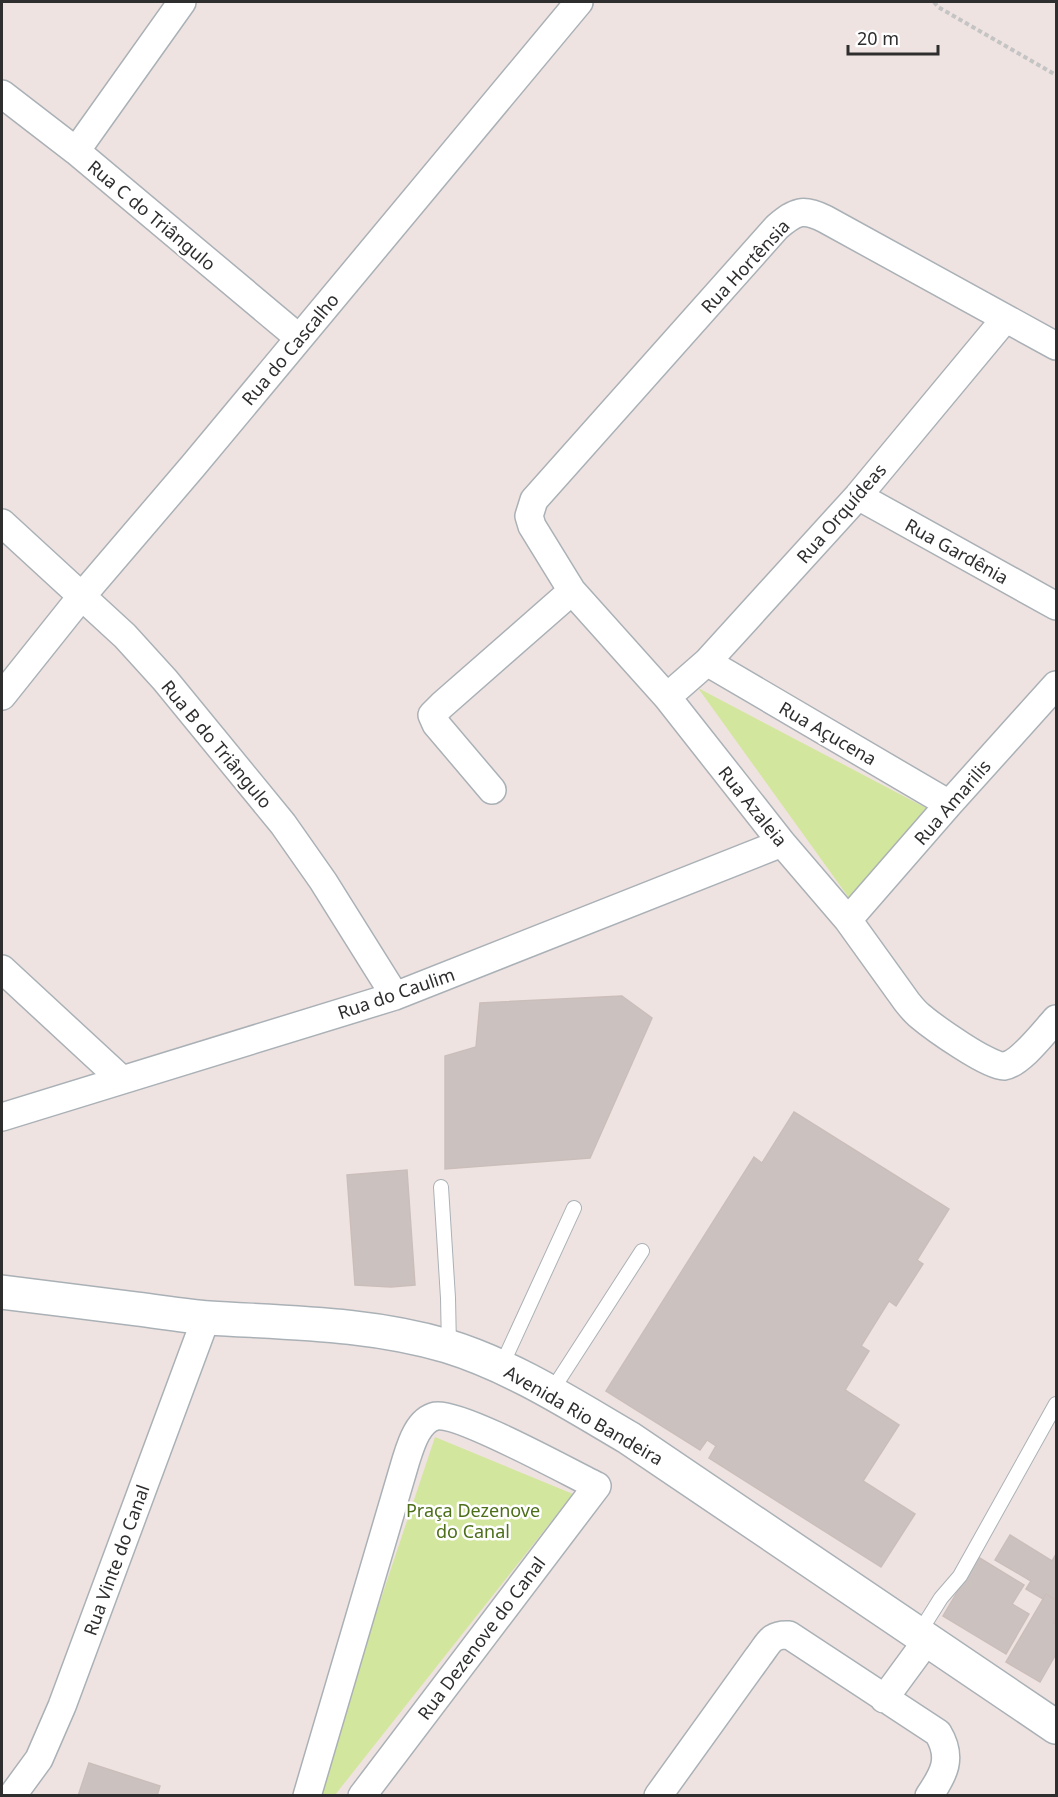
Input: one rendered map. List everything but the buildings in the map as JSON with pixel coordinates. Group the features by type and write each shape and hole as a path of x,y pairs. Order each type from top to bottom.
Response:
{"street":[{"path":"76,151 182,2"},
{"name":"Rua do Cascalho","path":"2,696 81,597 201,457 579,2"},
{"name":"Rua C do Triângulo","path":"2,94 76,151 299,338"},
{"name":"Rua Hortênsia","path":"529,516 534,500 769,235 788,218 800,212 808,211 825,219 1056,346"},
{"name":"Rua Orquídeas","path":"667,697 707,662 858,496 1005,319"},
{"name":"Rua Gardênia","path":"858,496 1056,606"},
{"name":"Rua Azaleia","path":"529,516 536,535 572,591 667,697 782,843 848,920 918,1015 986,1061 1005,1066 1023,1054 1056,1019"},
{"name":"Rua B do Triângulo","path":"2,523 125,636 165,680 283,824 323,881 395,996"},
{"path":"492,790 436,724 432,715 572,591"},
{"name":"Rua Açucena","path":"707,662 949,804"},
{"name":"Rua Amarilis","path":"848,920 1056,685"},
{"name":"Rua do Caulim","path":"2,1117 395,996 782,843"},
{"path":"2,969 122,1079"},
{"name":"Avenida Rio Bandeira","path":"2,1292 206,1318 309,1322 362,1328 413,1337 449,1347 501,1367 551,1392 629,1438 1056,1727"},
{"name":"Rua Vinte do Canal","path":"12,1796 39,1759 62,1706 206,1318"},
{"name":"Rua Dezenove do Canal","path":"307,1796 406,1460 412,1442 425,1422 435,1416 444,1416 482,1429 597,1486 362,1796"},
{"path":"658,1796 771,1639 779,1635 789,1635 938,1733 944,1742 946,1765 935,1787"},
{"path":"885,1699 924,1636"}],"lane":[{"path":"441,1187 449,1347"},
{"path":"501,1367 574,1208"},
{"path":"551,1392 642,1251"},
{"path":"924,1636 941,1598 960,1576 1056,1404"}],"path":[{"path":"934,2 938,7 1056,75"}],"green space":[{"path":"698,688 930,810 849,898"},
{"name":"Praça Dezenove do Canal","path":"435,1437 573,1494 335,1795 315,1796"}]}
